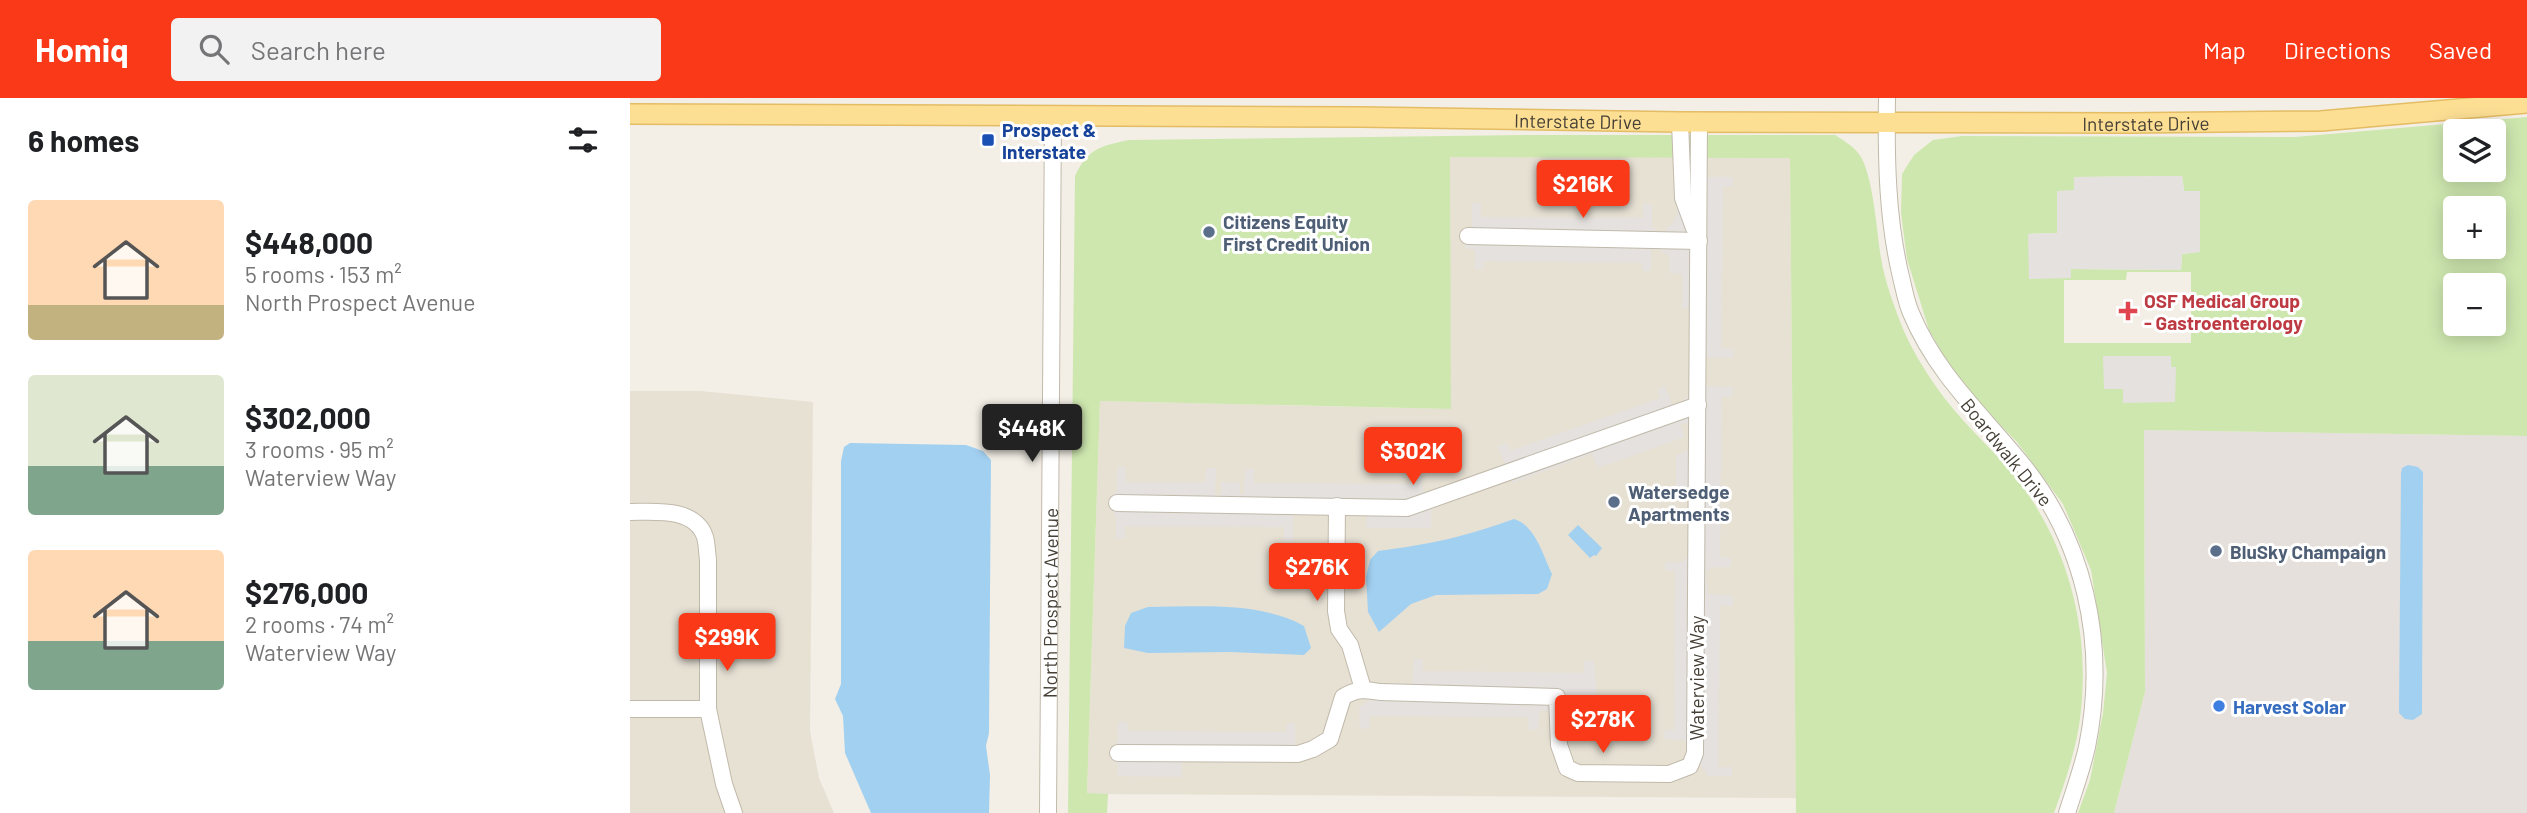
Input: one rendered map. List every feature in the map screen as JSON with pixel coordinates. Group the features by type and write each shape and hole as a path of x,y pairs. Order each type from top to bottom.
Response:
{"main road":[{"name":"Interstate Drive","path":"630,114 1053,107 1690,121 2128,123 2321,121 2527,103"}],"street":[{"name":"Boardwalk Drive","path":"1887,98 1886,154 1892,242 1910,311 1933,357 1951,383 2017,458 2050,501 2083,576 2093,649 2093,706 2087,746 2067,813"},
{"name":"North Prospect Avenue","path":"1048,813 1053,107"},
{"name":"Waterview Way","path":"1363,689 1380,692 1557,697 1559,745 1567,768 1578,773 1669,774 1690,766 1695,752 1699,241 1690,121"},
{"path":"1468,236 1699,241"},
{"path":"1117,503 1407,508 1698,405"},
{"path":"1118,753 1298,754 1330,739 1343,696 1363,689 1350,645 1339,629 1336,611 1337,506"},
{"path":"630,512 675,513 701,529 705,538 708,560 708,709 724,783 734,813"},
{"path":"630,709 708,709"}],"shaded area":[{"name":"Watersedge Apartments","path":"1449,157 1790,157 1796,798 1087,794 1100,401 1450,409"},
{"path":"2182,176 2184,191 2200,191 2200,252 2182,254 2181,270 2071,269 2071,278 2029,279 2028,234 2057,233 2057,191 2074,190 2074,177"},
{"path":"1677,177 1733,177 1733,186 1723,187 1721,348 1733,349 1733,358 1691,357 1690,308 1682,308 1682,274 1670,273 1669,256 1657,249 1651,251 1651,271 1643,271 1642,263 1484,261 1483,269 1475,269 1475,250 1465,248 1465,230 1472,227 1472,203 1481,203 1481,217 1643,218 1643,204 1652,205 1652,226 1658,232 1665,230 1677,214"},
{"path":"2103,356 2171,356 2171,367 2176,367 2175,402 2123,403 2123,389 2104,389"},
{"path":"1690,386 1733,387 1732,397 1722,397 1720,557 1731,558 1731,567 1712,567 1706,572 1708,594 1733,596 1733,606 1720,606 1718,767 1732,767 1732,776 1708,776 1684,740 1664,739 1665,730 1674,730 1675,571 1665,570 1665,562 1682,562 1688,557 1689,494 1676,494 1676,455 1689,450 1689,423 1680,424 1684,437 1598,468 1592,454 1512,483 1498,446 1506,443 1510,451 1660,398 1658,389 1665,387 1672,404 1680,405 1689,394"},
{"path":"630,391 701,391 813,402 810,731 819,778 834,813 630,813"},
{"path":"2144,430 2527,436 2527,813 2114,813 2145,692"},
{"path":"1117,467 1125,467 1126,482 1206,482 1206,468 1216,468 1215,494 1218,496 1221,493 1221,482 1240,482 1240,494 1244,495 1245,469 1254,469 1254,483 1413,484 1413,471 1421,471 1423,491 1431,494 1431,528 1367,528 1366,515 1296,513 1293,517 1293,541 1284,541 1284,527 1125,526 1125,539 1116,539 1113,495 1117,491"},
{"path":"1414,659 1422,659 1423,671 1584,673 1584,661 1594,661 1597,704 1573,704 1567,710 1540,711 1537,730 1529,730 1528,717 1370,716 1369,729 1360,728 1359,708 1392,683 1412,684"},
{"path":"1118,722 1127,722 1128,731 1286,732 1287,723 1295,723 1295,763 1182,762 1181,777 1118,776 1118,764 1114,762 1114,745 1118,742"}],"green space":[{"path":"2527,117 2527,436 2144,430 2145,692 2114,813 2078,813 2090,780 2103,713 2107,673 2091,570 2063,504 2017,442 1977,401 1948,363 1929,330 1907,259 1901,213 1902,174 1914,155 1933,140 1962,136 2295,137 2443,124 2443,182 2506,182 2506,119 2504,119","holes":["2182,176 2199,252 2182,254 2181,270 2071,269 2070,278 2028,234 2057,233 2074,190 2074,177","2127,272 2191,272 2191,343 2064,343 2064,280 2126,280"]},
{"path":"1532,135 1835,135 1859,154 1871,188 1885,276 1903,329 1921,364 1944,398 2008,468 2029,496 2047,526 2072,589 2079,623 2082,691 2074,748 2054,813 1796,813 1790,158 1450,157 1451,409 1100,401 1087,793 1108,794 1107,813 1068,813 1075,176 1085,159 1096,150 1129,140"}],"water":[{"path":"850,443 966,445 983,451 991,460 989,733 986,746 990,775 989,813 871,813 845,753 843,716 835,699 841,684 841,461 844,447"},
{"path":"2408,465 2418,467 2423,472 2422,714 2413,720 2405,719 2399,713 2401,473 2402,468"},
{"path":"1514,519 1528,527 1542,550 1552,574 1547,589 1538,594 1436,595 1411,604 1379,632 1368,612 1366,577 1370,560 1378,551 1447,539"},
{"path":"1578,525 1602,548 1596,556 1590,558 1568,535"},
{"path":"1208,606 1267,612 1304,626 1311,648 1304,655 1148,653 1124,648 1125,626 1131,613 1148,607"}],"place":[{"name":"Prospect & Interstate","path":"988,140"},
{"name":"Citizens Equity First Credit Union","path":"1209,232"},
{"name":"OSF Medical Group - Gastroenterology","path":"2128,311"},
{"name":"Watersedge Apartments","path":"1614,502"},
{"name":"BluSky Champaign","path":"2216,551"},
{"name":"Harvest Solar","path":"2219,706"}]}
